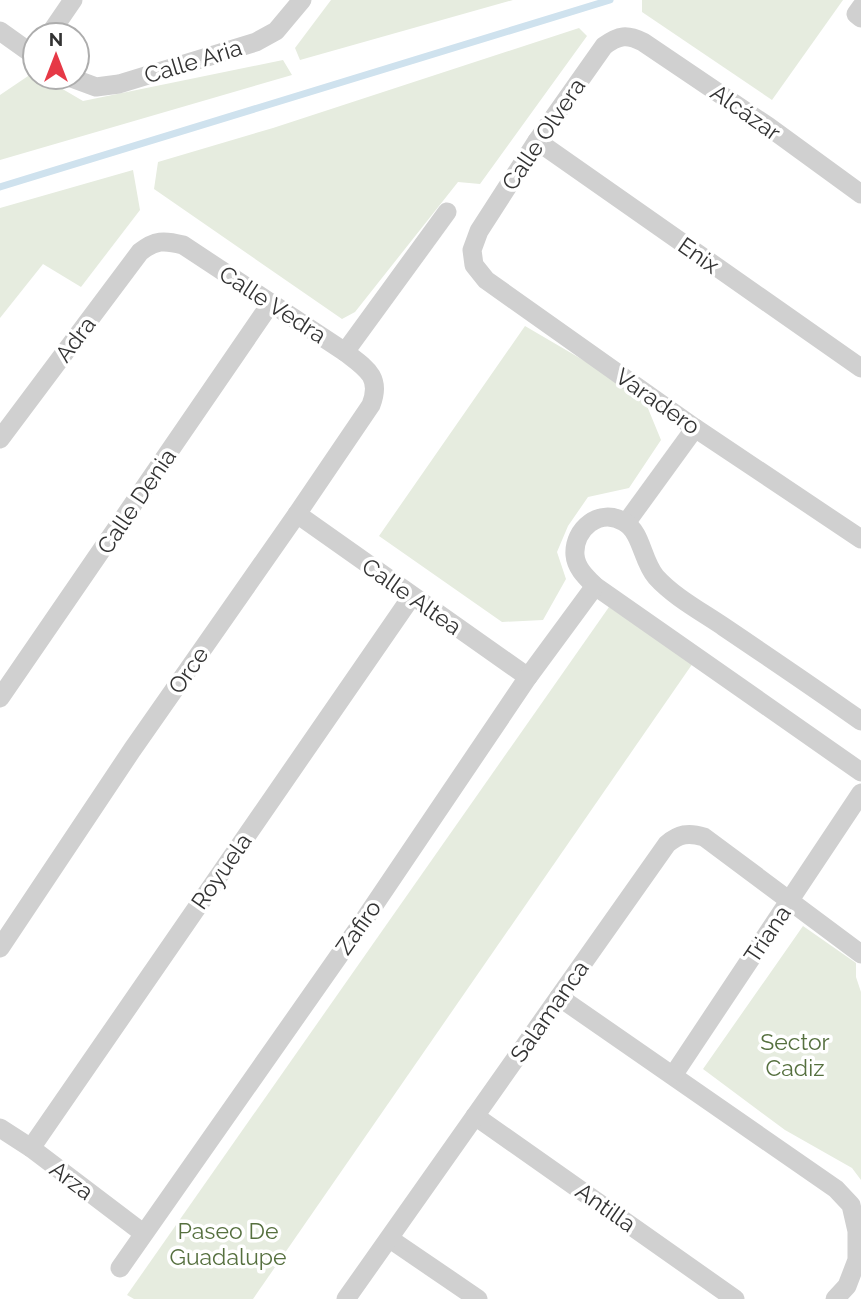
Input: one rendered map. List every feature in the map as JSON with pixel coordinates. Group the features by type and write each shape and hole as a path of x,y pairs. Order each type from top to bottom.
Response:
{"street":[{"path":"58,21 72,0"},
{"name":"Calle Aria","path":"91,85 119,84 256,42 276,31 302,0"},
{"path":"0,31 21,46"},
{"name":"Calle Olvera","path":"472,250 479,230 604,46 616,37 629,35"},
{"name":"Alcázar","path":"629,35 769,127 861,194"},
{"name":"Enix","path":"537,141 861,368"},
{"path":"345,352 447,212"},
{"name":"Calle Vedra","path":"152,242 165,240 183,245 345,352 364,367 374,380 376,392"},
{"name":"Adra","path":"0,439 140,251 152,242"},
{"name":"Varadero","path":"472,250 474,265 486,280 695,428 861,539"},
{"name":"Calle Denia","path":"0,698 271,303"},
{"name":"Orce","path":"0,947 132,750 371,405 376,392"},
{"path":"626,523 695,428"},
{"name":"Calle Altea","path":"297,514 528,677"},
{"path":"861,721 685,600 656,577 644,560 635,534 626,523 612,517 596,519 584,527 576,540 575,557 582,574 595,586 861,772"},
{"name":"Zafiro","path":"120,1268 364,920 528,677 595,586"},
{"name":"Royuela","path":"31,1148 412,596"},
{"name":"Triana","path":"674,1074 861,793"},
{"name":"Salamanca","path":"346,1299 667,844 678,835 692,833 704,837 790,900"},
{"path":"790,900 861,954"},
{"path":"559,997 674,1074 836,1189 851,1205 857,1231 857,1259 847,1286 835,1299"},
{"name":"Antilla","path":"475,1116 735,1299"},
{"name":"Arza","path":"0,1128 31,1148 143,1233"},
{"path":"390,1239 478,1299"}],"green space":[{"path":"331,0 513,0 300,60 295,48"},
{"path":"642,0 843,0 772,100 642,12"},
{"path":"579,28 587,36 480,184 458,182 355,312 342,319 154,189 158,162 273,128"},
{"path":"283,60 292,75 0,160 0,95 21,81 21,91 66,91 83,101"},
{"path":"133,170 140,210 81,287 43,264 0,318 0,208"},
{"path":"525,326 624,384 647,406 661,440 629,488 588,497 568,526 557,552 566,579 543,620 502,622 379,536"},
{"name":"Paseo De Guadalupe","path":"609,607 693,663 253,1299 134,1299 127,1295"},
{"name":"Sector Cadiz","path":"803,926 856,963 856,977 861,992 861,1180 852,1168 785,1130 703,1069"}],"waterway":[{"path":"0,187 610,0"}]}
